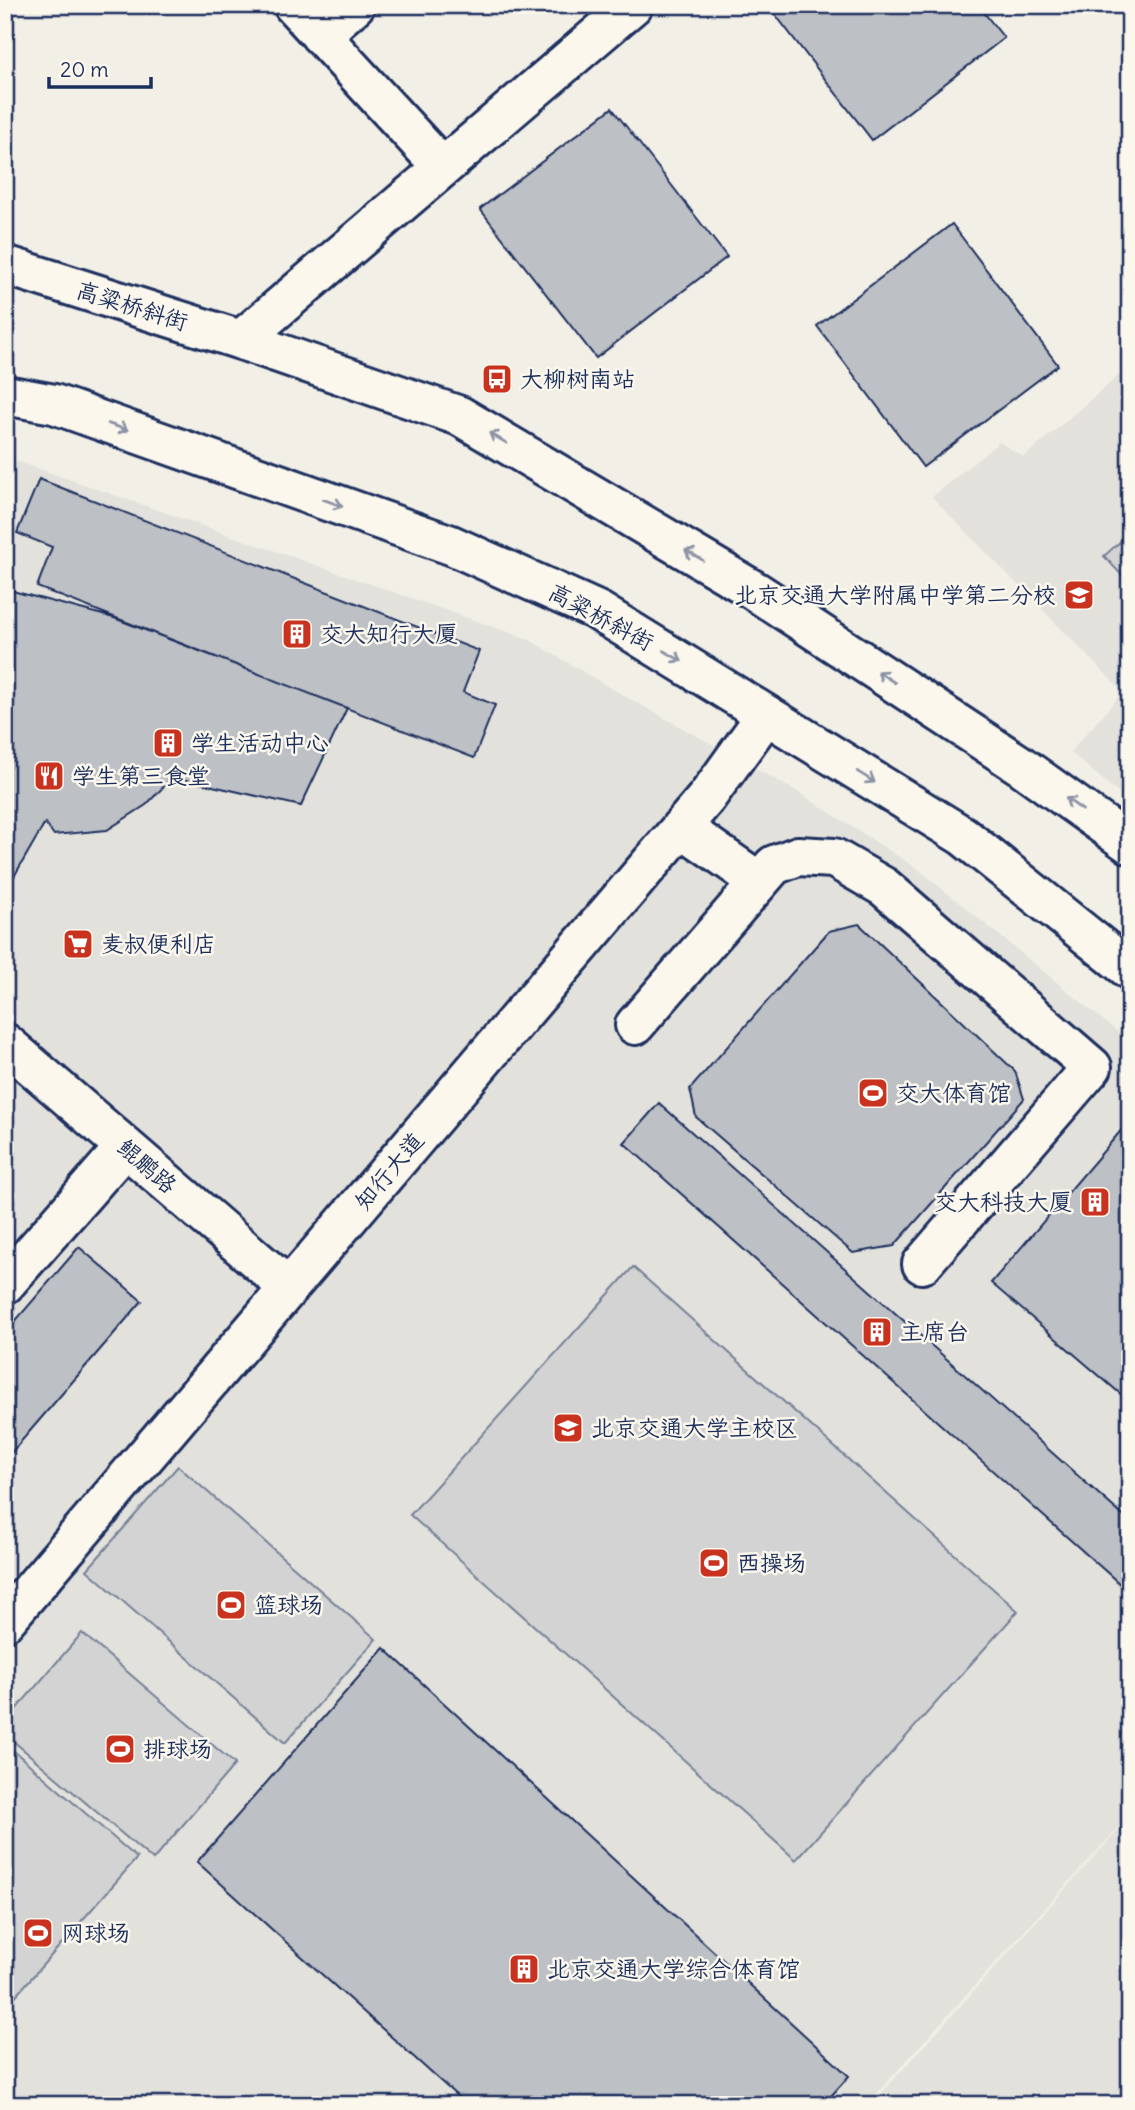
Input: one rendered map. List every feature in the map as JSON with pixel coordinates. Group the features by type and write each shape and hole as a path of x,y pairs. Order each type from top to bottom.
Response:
{"main road":[{"path":"293,5 442,167"},
{"path":"320,35 355,5"},
{"path":"241,340 633,5"},
{"name":"高粱桥斜街","path":"5,265 241,340 460,416 755,591 1020,765 1130,844"},
{"path":"5,281 80,291"},
{"path":"5,382 54,404"},
{"name":"高粱桥斜街","path":"5,395 54,404 451,545 598,611 963,836 1130,970"},
{"name":"知行大道","path":"7,1616 681,827 766,715"},
{"path":"681,827 758,881"},
{"path":"635,1025 774,865 798,856 834,858 884,887 1092,1067 922,1264"},
{"name":"鲲鹏路","path":"5,1044 289,1288"},
{"path":"5,1284 125,1147"}],"shaded area":[{"name":"北京交通大学附属中学第二分校","path":"1130,366 1130,803 1070,752 1123,692 932,497 999,442 1024,457"},
{"name":"北京交通大学主校区","path":"5,457 528,639 801,794 918,869 1130,1042 1130,1815 866,2105 5,2105"},
{"path":"1130,533 1130,584 1104,556"},
{"name":"西操场","path":"633,1267 1018,1611 796,1860 410,1515"},
{"name":"篮球场","path":"178,1466 376,1639 285,1743 87,1570"},
{"name":"排球场","path":"82,1633 235,1764 153,1860 5,1734 5,1722"},
{"name":"网球场","path":"14,1751 137,1858 5,2008 5,1761"},
{"path":"1130,1817 1130,2105 871,2105"}],"building":[{"path":"768,5 978,5 1004,38 872,140"},
{"path":"612,108 727,257 596,358 480,209"},
{"path":"952,224 1058,365 923,467 817,326"},
{"name":"交大知行大厦","path":"39,479 479,651 463,692 495,705 474,758 37,587 52,547 17,533"},
{"name":"学生活动中心","path":"5,589 114,618 347,708 301,806 173,777 146,805 107,830 54,835 45,823 5,892"},
{"path":"859,924 1015,1071 1024,1099 894,1246 853,1253 696,1117 690,1089 829,931"},
{"name":"主席台","path":"659,1103 1130,1522 1130,1593 624,1143"},
{"name":"交大科技大厦","path":"1130,1120 1130,1402 991,1283"},
{"path":"79,1247 142,1301 5,1460 5,1333"},
{"name":"北京交通大学综合体育馆","path":"384,1648 849,2076 823,2105 467,2105 197,1862"}],"place":[{"name":"大柳树南站","path":"497,379"},
{"name":"北京交通大学附属中学第二分校","path":"1079,595"},
{"name":"交大知行大厦","path":"297,634"},
{"name":"学生活动中心","path":"168,743"},
{"name":"学生第三食堂","path":"49,776"},
{"name":"麦叔便利店","path":"78,944"},
{"name":"交大体育馆","path":"873,1093"},
{"name":"交大科技大厦","path":"1095,1202"},
{"name":"主席台","path":"877,1332"},
{"name":"北京交通大学主校区","path":"568,1428"},
{"name":"西操场","path":"714,1563"},
{"name":"篮球场","path":"231,1605"},
{"name":"排球场","path":"120,1749"},
{"name":"网球场","path":"38,1933"},
{"name":"北京交通大学综合体育馆","path":"524,1969"}]}
